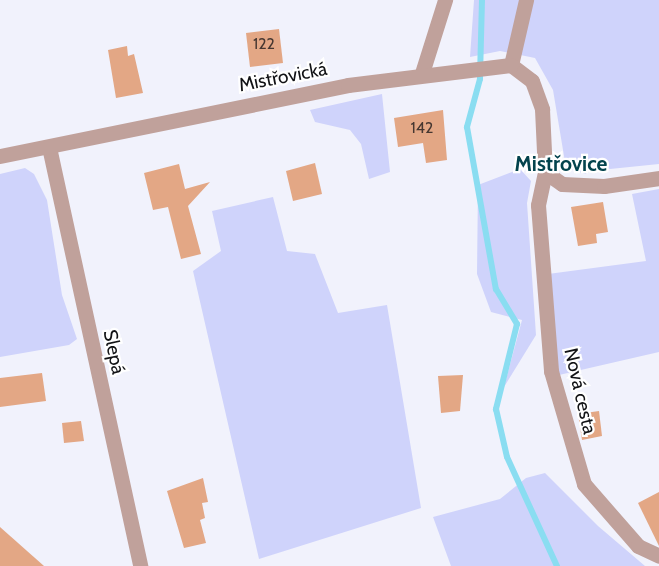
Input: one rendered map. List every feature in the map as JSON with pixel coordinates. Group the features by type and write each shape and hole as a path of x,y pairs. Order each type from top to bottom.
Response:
{"street":[{"path":"422,73 446,0"},
{"path":"511,65 526,0"},
{"name":"Mistřovická","path":"0,156 422,73 511,65"},
{"name":"Nová cesta","path":"511,65 532,81 542,109 544,172 538,205 551,371 578,465 584,484 638,546 659,556"},
{"name":"Slepá","path":"49,147 140,566"},
{"path":"544,172 562,184 604,186 659,178"}],"shaded area":[{"path":"474,0 659,0 659,164 610,169 592,161 586,174 566,168 553,90 535,58 500,51 470,57"},
{"path":"382,94 390,172 369,179 361,144 350,130 315,122 310,110"},
{"path":"25,168 34,174 47,200 62,295 77,339 69,345 0,357 0,174"},
{"path":"520,169 531,181 527,203 536,335 504,387 522,320 491,312 477,274 478,185"},
{"path":"659,189 659,352 559,375 548,274 646,261 632,194"},
{"path":"273,197 287,251 315,254 338,313 387,305 421,508 259,559 193,271 221,251 212,211"},
{"path":"545,473 598,526 645,566 451,566 433,517 500,499 526,478"}],"building":[{"path":"279,29 283,63 250,67 246,33"},
{"path":"127,46 128,56 134,54 143,93 116,98 108,50"},
{"path":"443,110 447,160 426,163 423,143 398,147 394,118"},
{"path":"315,163 322,194 293,201 286,171"},
{"path":"179,164 185,189 210,182 188,206 201,254 181,259 168,207 153,210 144,173"},
{"path":"603,202 608,232 596,234 597,243 578,246 571,207"},
{"path":"42,373 46,401 0,407 0,378"},
{"path":"463,375 460,411 441,413 438,376"},
{"path":"599,411 602,436 582,440 578,414"},
{"path":"81,421 84,441 64,443 62,423"},
{"path":"203,478 208,502 202,503 205,518 200,520 206,543 184,548 167,491"},
{"path":"659,492 659,546 638,503"},
{"path":"0,527 44,566 0,566"}],"waterway":[{"path":"482,0 480,79 467,127 496,289 517,324 496,409 507,457 557,566"}],"district":[{"name":"Mistřovice","path":"561,164"}]}
